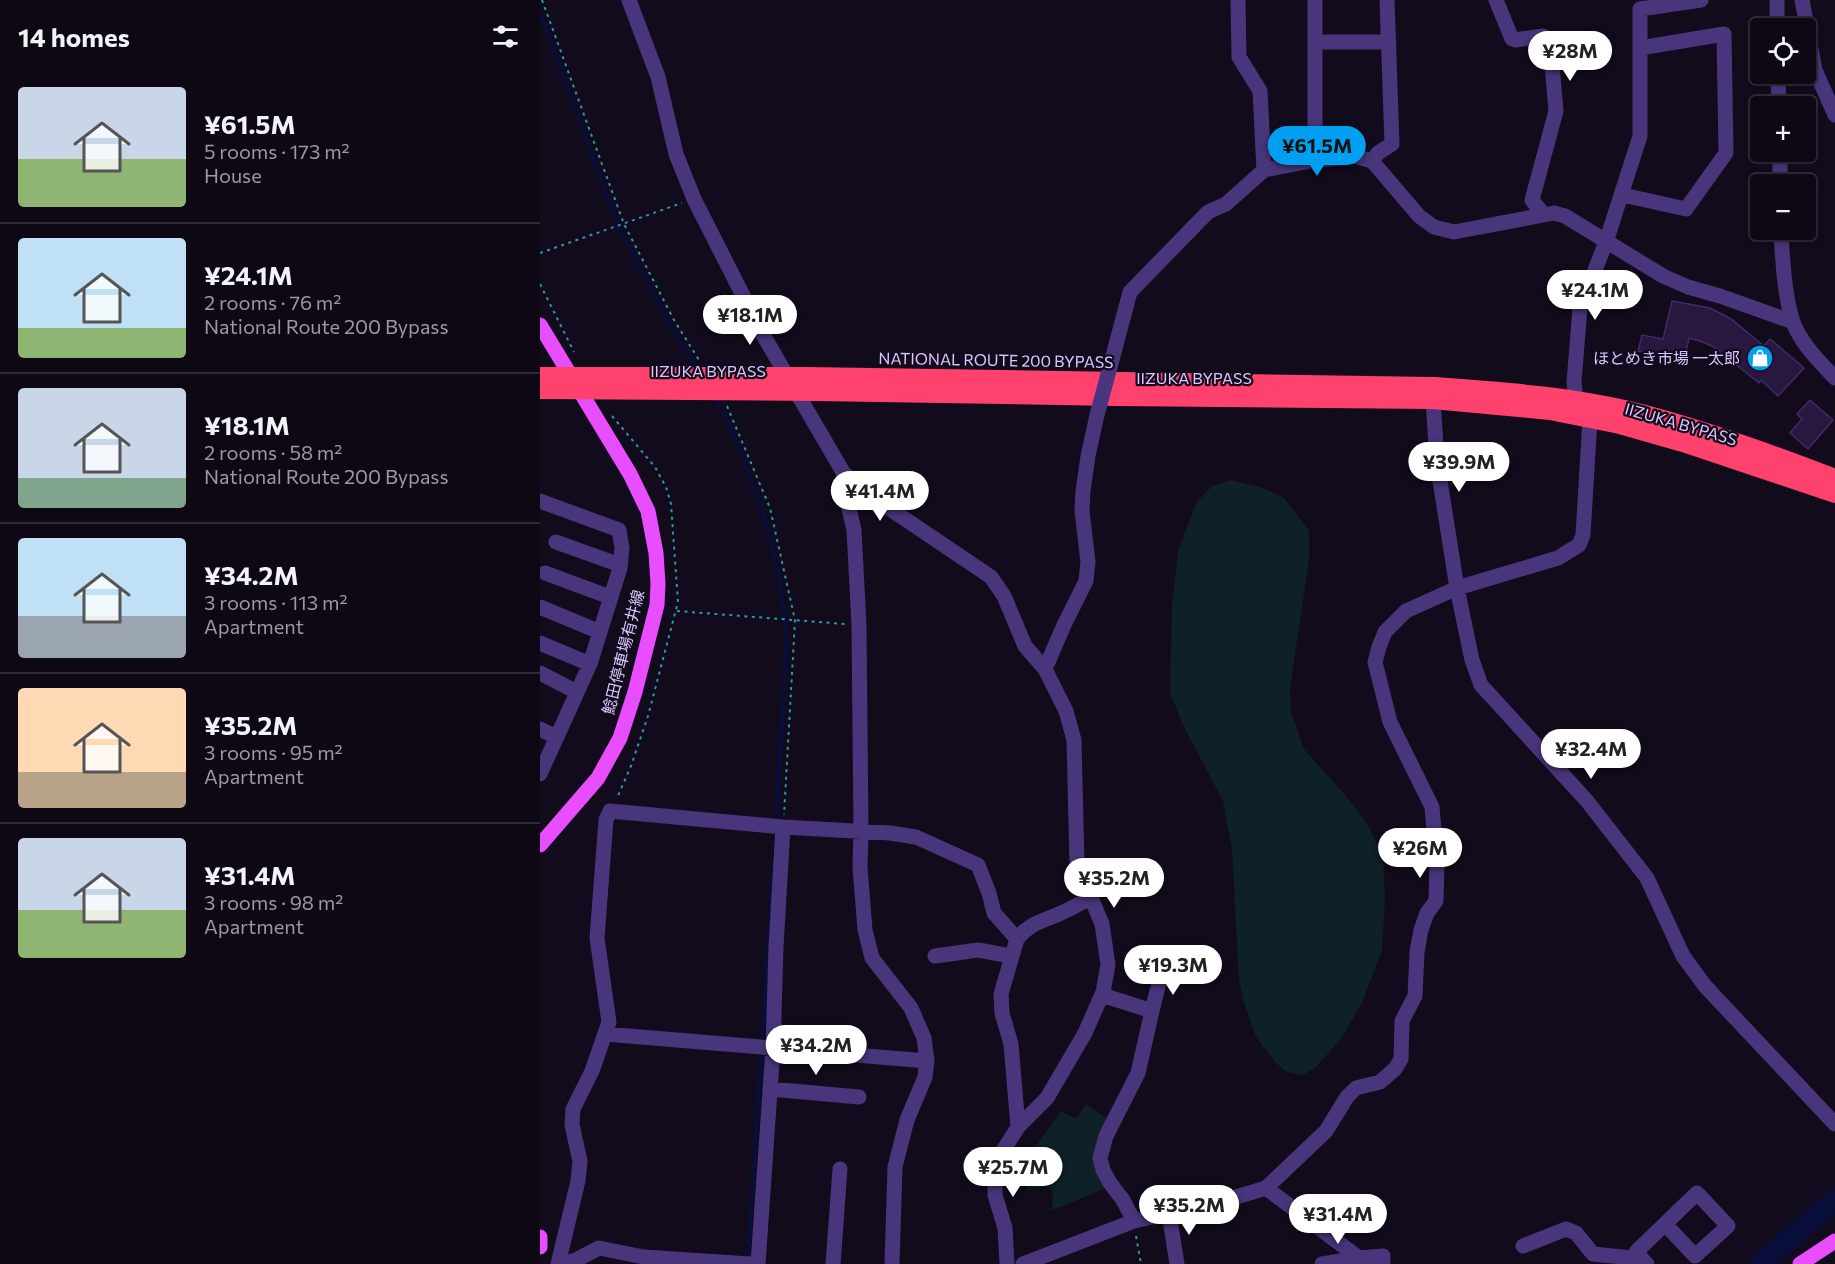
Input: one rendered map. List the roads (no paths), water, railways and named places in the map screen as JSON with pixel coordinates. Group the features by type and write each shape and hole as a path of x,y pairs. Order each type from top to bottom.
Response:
{"highway":[{"name":"NATIONAL ROUTE 200 BYPASS","path":"540,376 811,384 1433,386 1512,392 1576,400 1655,417 1835,478"},
{"name":"IIZUKA BYPASS","path":"540,390 811,384 1104,397 1433,400 1550,411 1620,425 1683,443 1835,494"}],"main road":[{"name":"鯰田停車場有井線","path":"540,325 630,474 648,511 656,553 658,584 657,605 635,692 620,738 598,778 540,845"},
{"path":"540,1237 540,1246"},
{"path":"1800,1264 1835,1240"}],"street":[{"path":"629,0 658,77 676,154 694,199 762,333 843,472 862,490 991,577 1004,596 1025,646 1045,669 1066,711 1074,740 1077,864 1102,924 1108,965 1102,995 1094,1015 1047,1098 1018,1127 999,1157 995,1174 995,1195 1005,1228 1007,1264"},
{"path":"1238,0 1239,57 1260,91 1264,170"},
{"path":"1315,0 1315,161"},
{"path":"1372,161 1378,153 1392,144 1387,0"},
{"path":"1496,0 1512,39 1543,36 1550,42 1556,111 1532,200 1543,214"},
{"path":"1023,1264 1134,1221 1216,1203 1266,1188 1326,1131 1347,1097 1356,1088 1380,1082 1395,1069 1401,1059 1402,1021 1415,996 1419,941 1427,913 1436,901 1437,864 1432,807 1390,722 1375,662 1385,632 1406,611 1457,588 1558,558 1579,545 1583,535 1590,420 1576,400 1574,368 1580,308 1623,195 1640,136 1640,48 1634,5 1701,0"},
{"path":"1777,0 1777,18"},
{"path":"1802,0 1815,70 1835,115"},
{"path":"1623,195 1686,209 1726,153 1725,34 1640,48"},
{"path":"1315,42 1389,42"},
{"path":"1045,669 1086,581 1088,562 1082,512 1088,456 1130,292 1208,212 1226,204 1264,170 1354,156 1372,161 1419,216 1434,227 1454,232 1543,214 1554,213 1565,216 1664,276 1688,287 1793,322"},
{"path":"1782,240 1793,322 1818,361 1835,378"},
{"path":"1433,400 1437,462 1457,588 1472,660 1481,685 1587,801 1647,878 1683,956 1705,986 1835,1124"},
{"path":"843,472 844,487 854,530 859,625 860,867 865,930 872,958 911,1008 924,1038 927,1061 925,1077 907,1120 895,1167 892,1264"},
{"path":"540,501 619,530 622,548 620,565 590,664 540,774"},
{"path":"556,542 620,565"},
{"path":"545,573 610,597"},
{"path":"540,608 600,632"},
{"path":"540,643 590,664"},
{"path":"540,673 577,692"},
{"path":"540,729 556,737"},
{"path":"750,1264 644,1257 599,1248 576,1260 560,1264 578,1181 580,1161 572,1125 573,1109 592,1071 609,1022 597,938 606,820 610,811 916,837 978,865 989,892 994,913 1017,939"},
{"path":"758,1264 773,1048 783,826"},
{"path":"1018,1127 1011,1044 1002,1012 1001,994 1011,956 1017,939 1023,931 1039,921 1060,914 1090,898"},
{"path":"935,956 978,950 1011,956"},
{"path":"1134,1221 1106,1176 1100,1158 1106,1136 1138,1073 1162,971"},
{"path":"1102,995 1152,1011"},
{"path":"605,1034 927,1061"},
{"path":"770,1089 859,1097"},
{"path":"833,1264 840,1169"},
{"path":"1266,1188 1352,1261"},
{"path":"1644,1261 1637,1251 1688,1202 1697,1194 1728,1226 1695,1256 1665,1224"},
{"path":"1169,1214 1177,1264"},
{"path":"1523,1246 1566,1229 1576,1233 1593,1254 1644,1261"},
{"path":"1322,1264 1383,1256 1383,1264"}],"waterway":[{"path":"540,13 618,226 673,331 698,370"},
{"path":"714,397 728,420 762,510 778,570 787,636 776,824"},
{"path":"762,1042 774,861"},
{"path":"748,1261 761,1050"},
{"path":"1761,1264 1835,1200"}],"place":[{"name":"ほとめき市場 一太郎","path":"1760,358"}]}
